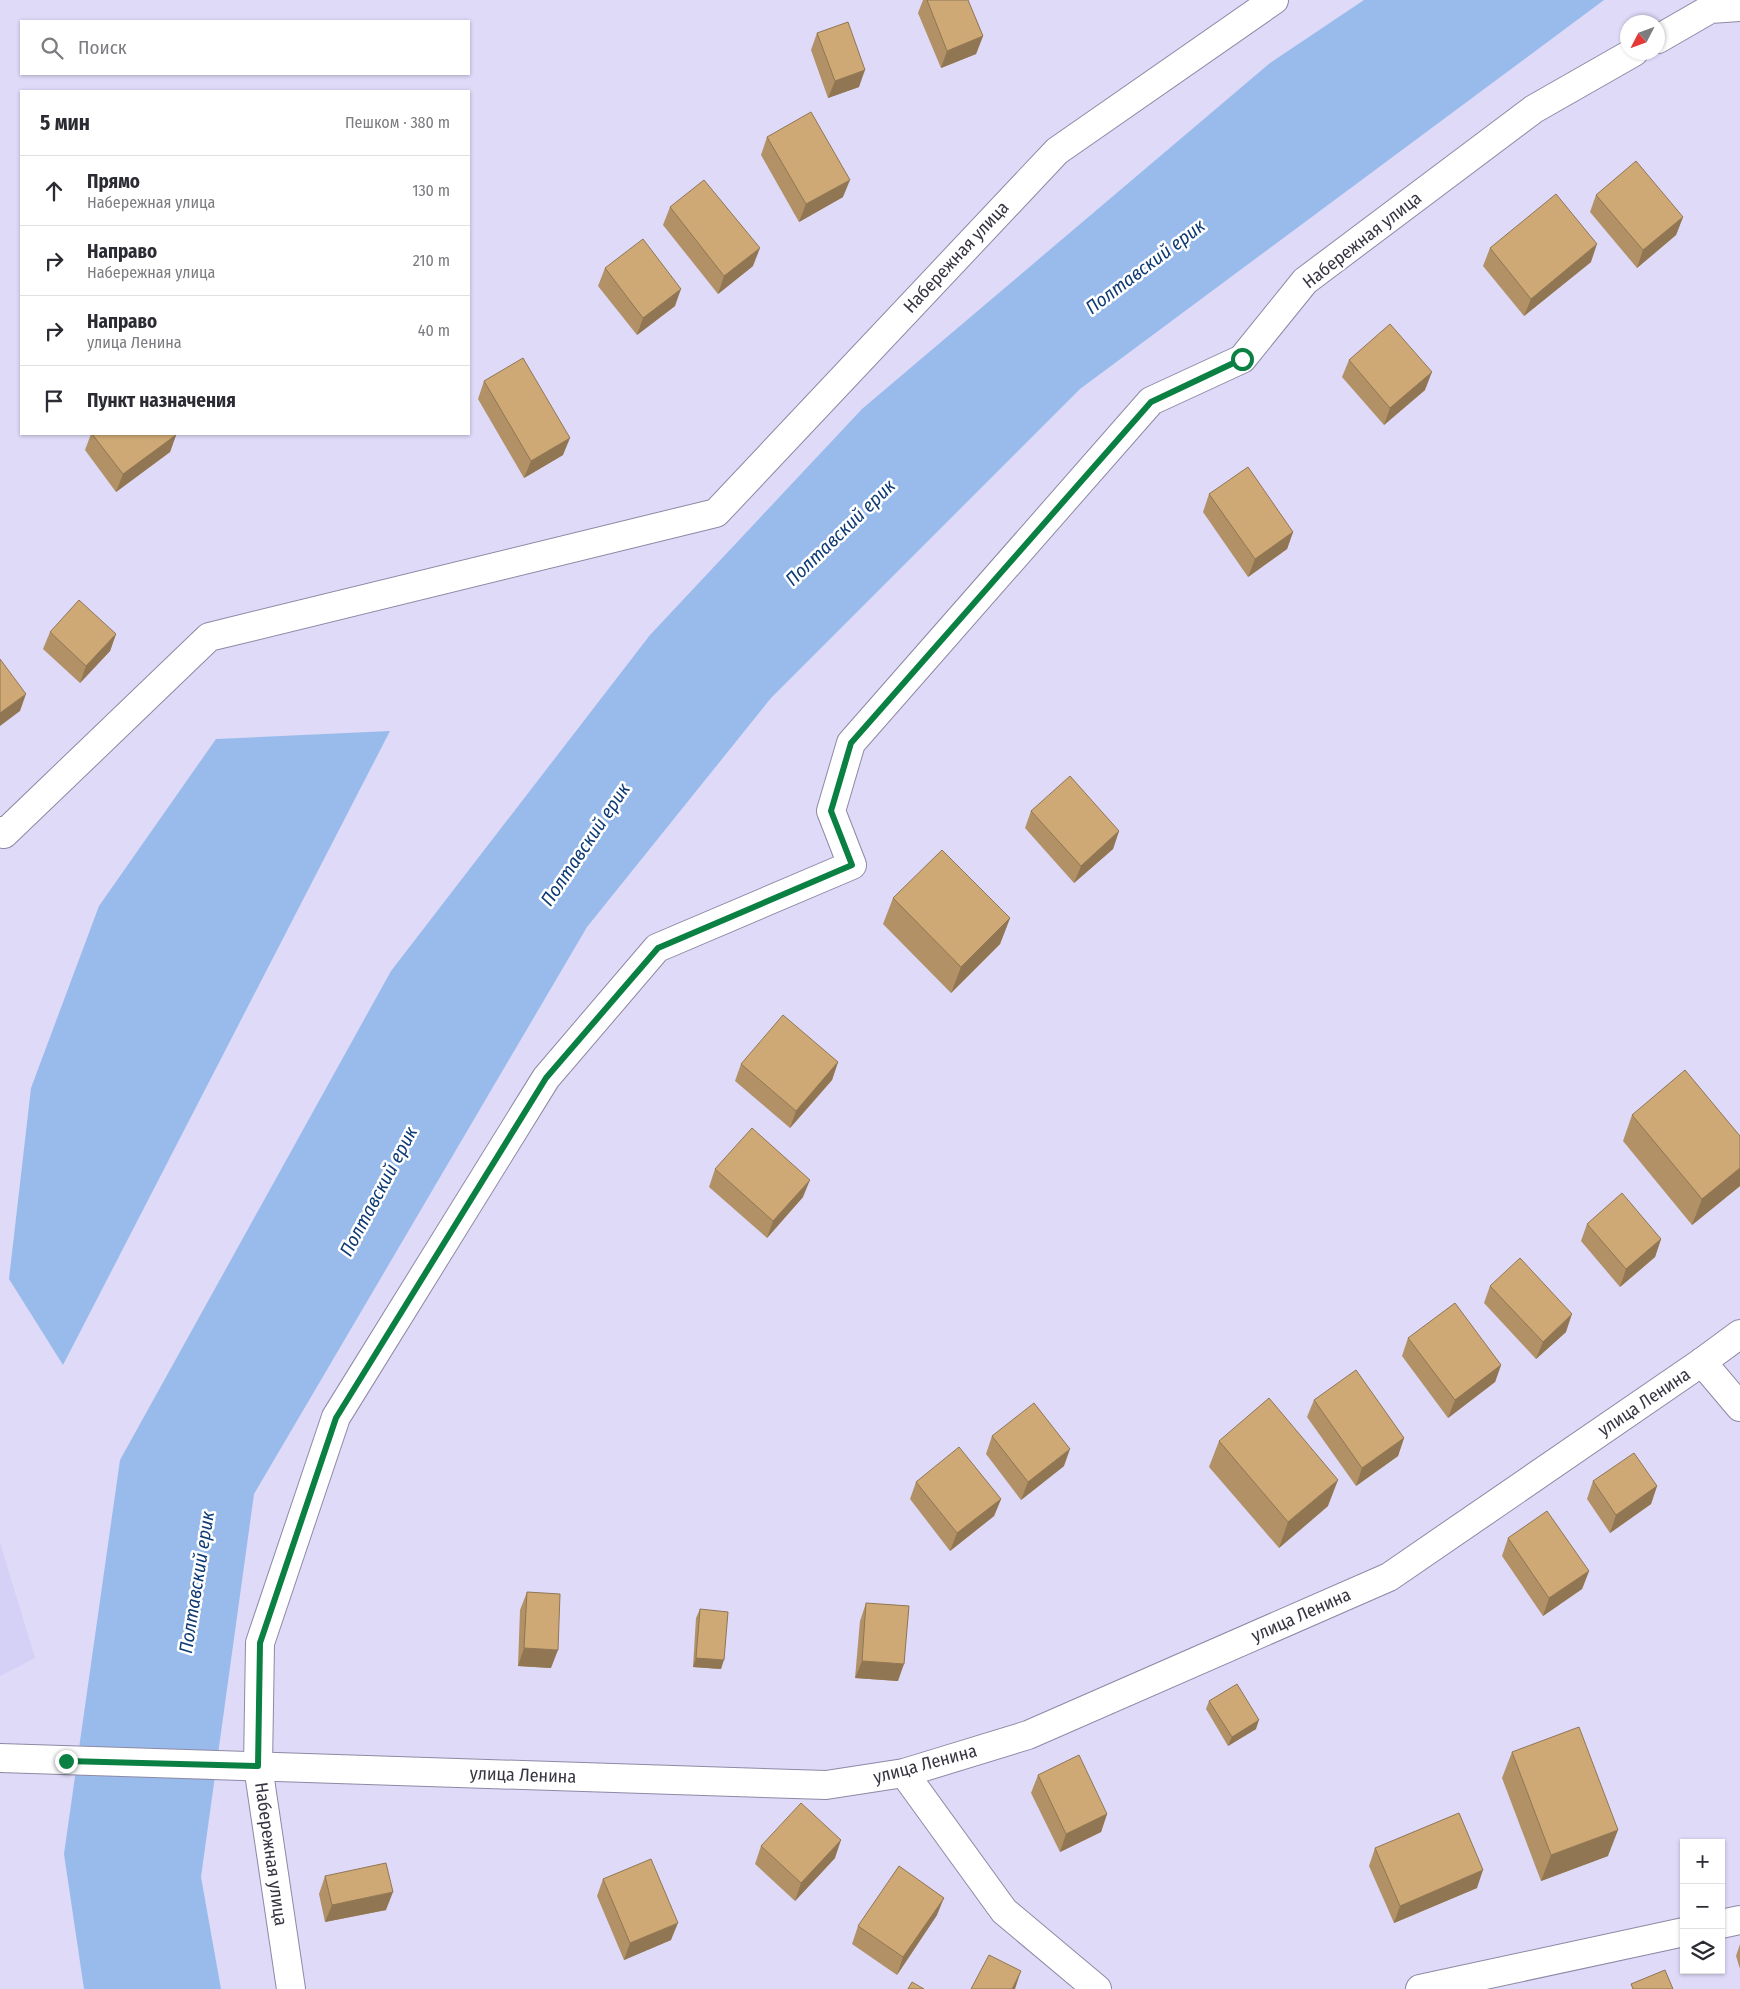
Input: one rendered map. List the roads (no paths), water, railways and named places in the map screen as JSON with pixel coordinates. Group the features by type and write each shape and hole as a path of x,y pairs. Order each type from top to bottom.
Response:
{"street":[{"name":"Набережная улица","path":"2,832 210,636 716,513 1057,150 1274,0"},
{"path":"1665,35 1710,9 1740,7"},
{"name":"Набережная улица","path":"291,1989 258,1766 260,1643 336,1418 546,1078 658,948 852,865 831,811 851,743 1151,402 1242,359 1305,282 1534,110 1620,60"},
{"name":"улица Ленина","path":"0,1758 826,1785 904,1773 1028,1735 1389,1577 1740,1334"},
{"path":"1702,1362 1740,1407"},
{"path":"904,1773 1004,1911 1097,1989"},
{"path":"1725,1923 1740,1920"},
{"path":"1420,1989 1680,1933"}],"water":[{"name":"Полтавский ерик","path":"1364,0 1604,0 1080,389 771,698 587,927 254,1494 201,1877 221,1989 84,1989 64,1854 120,1460 391,971 650,635 862,409 1270,63"},
{"path":"390,731 63,1365 9,1279 31,1088 99,906 216,739"}]}
